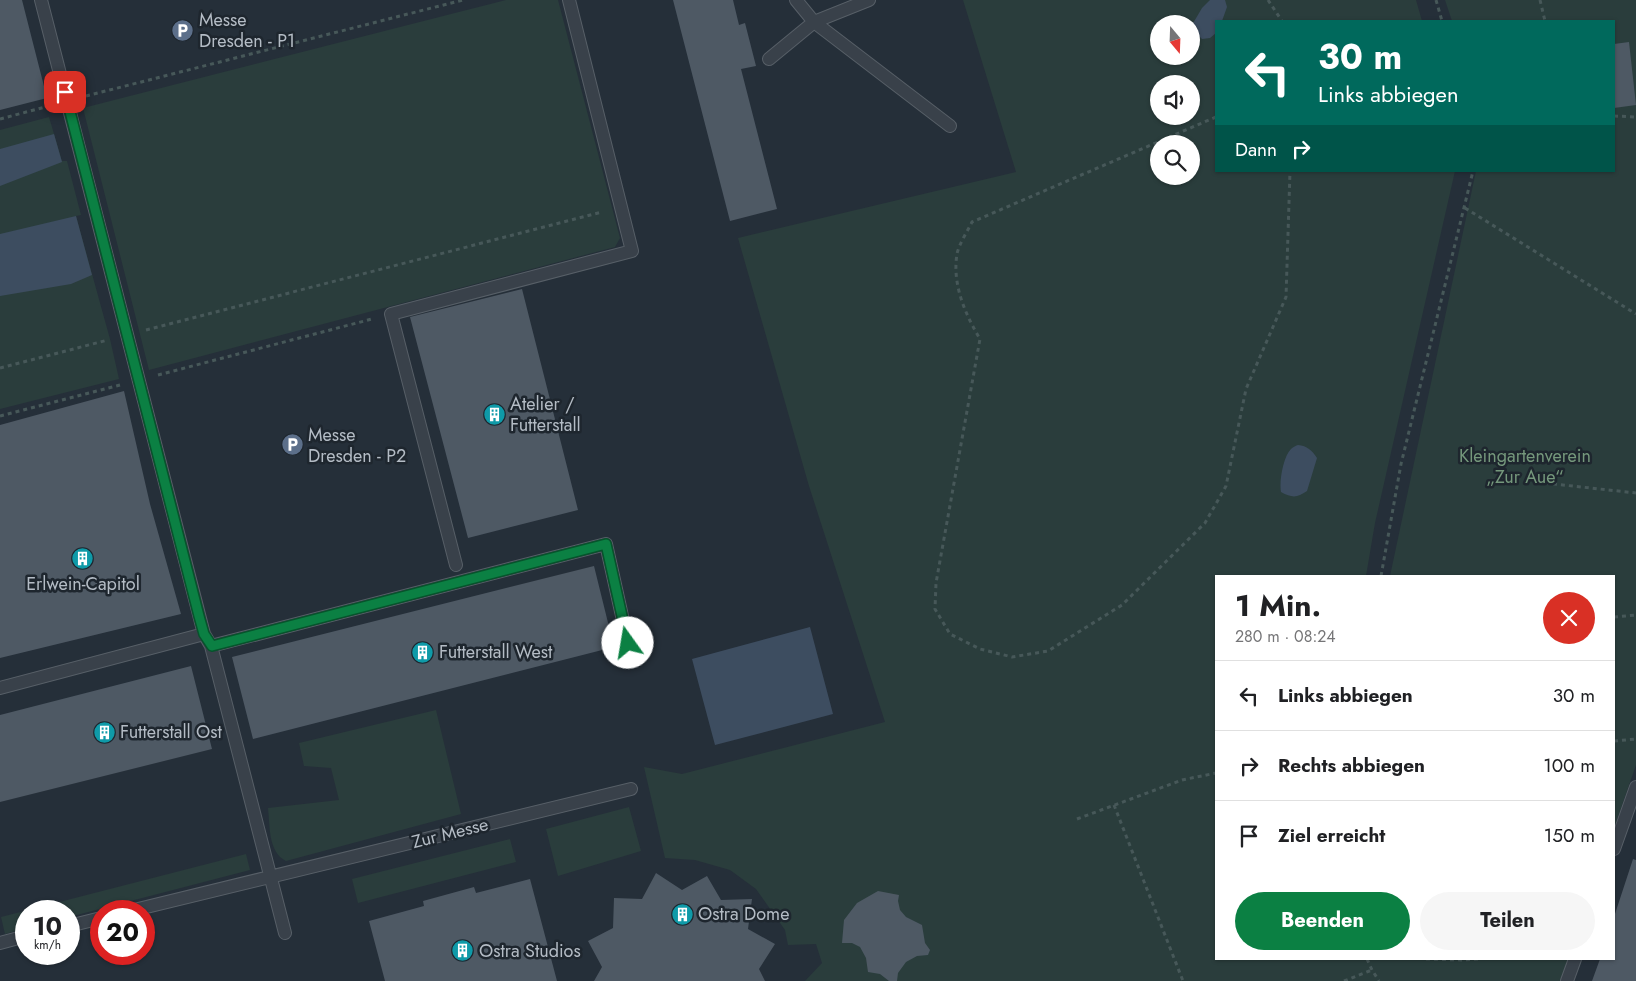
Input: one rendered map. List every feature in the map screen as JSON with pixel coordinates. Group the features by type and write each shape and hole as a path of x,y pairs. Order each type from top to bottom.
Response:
{"lane":[{"path":"41,0 204,634 212,646 285,933"},
{"path":"456,565 391,314 632,251 569,0"},
{"path":"796,0 814,22 950,126"},
{"path":"769,59 814,22 869,0"},
{"path":"212,646 606,544 628,643"},
{"path":"0,688 204,634"},
{"path":"1615,846 1636,787"},
{"name":"Zur Messe","path":"155,905 631,789"},
{"path":"0,943 15,939"},
{"path":"1567,981 1575,960"}],"path":[{"path":"0,119 463,0"},
{"path":"1268,0 1281,20"},
{"path":"1436,0 1442,20"},
{"path":"1540,0 1546,20"},
{"path":"1615,116 1636,117"},
{"path":"1215,117 972,222 957,252 956,278 967,318 980,339 936,583 935,609 950,634 980,649 1012,657 1048,651 1122,605 1205,524 1226,486 1246,388 1286,296 1290,172"},
{"path":"1381,575 1401,464 1473,172"},
{"path":"0,368 621,207"},
{"path":"1465,208 1636,314"},
{"path":"0,416 391,314"},
{"path":"1545,483 1636,493"},
{"path":"1615,617 1636,615"},
{"path":"1615,741 1636,739"},
{"path":"1077,819 1182,780 1215,773"},
{"path":"1114,805 1183,981"},
{"path":"1367,960 1379,981"},
{"path":"1344,981 1372,970"}],"green space":[{"path":"506,0 558,0 620,238 615,247 149,370 83,108"},
{"path":"963,0 1416,0 1422,20 1215,20 1215,172 1455,172 1375,523 1366,575 1215,575 1215,960 1568,960 1560,981 805,981 822,963 816,944 788,945 785,930 756,889 730,870 695,860 665,858 644,767 682,774 885,722 809,486 738,238 1016,172"},
{"name":"Kleingartenverein „Zur Aue“","path":"1445,0 1636,0 1636,765 1615,825 1615,575 1390,575 1476,172 1615,172 1615,20 1452,20"},
{"path":"49,117 62,161 67,161 81,215 76,216 110,339 119,379 0,409 0,130"},
{"path":"436,710 461,814 286,861 280,857 271,838 268,808 339,800 331,768 304,766 299,743"},
{"path":"629,807 641,851 558,876 546,829"},
{"path":"510,839 516,862 358,903 352,879"},
{"path":"246,854 250,870 134,900 90,900 90,912 80,914 80,900 67,900"},
{"path":"15,913 15,931 5,934 1,917"}],"water":[{"path":"1210,0 1225,0 1227,7 1222,20 1215,20 1215,34 1210,38 1202,39 1200,37 1200,15 1198,15"},
{"path":"54,134 62,162 0,186 0,149"},
{"path":"76,216 92,275 71,284 0,296 0,234"},
{"path":"1298,445 1309,449 1317,458 1307,491 1297,496 1291,496 1281,492 1281,476 1288,453"},
{"path":"810,627 833,714 715,745 692,659"}],"building":[{"path":"0,0 22,0 47,98 0,110"},
{"path":"673,0 733,0 739,25 745,23 756,66 741,69 777,209 730,221"},
{"path":"1629,42 1636,105 1615,108 1615,44"},
{"name":"Atelier / Futterstall","path":"522,289 578,510 468,538 410,317"},
{"name":"Erlwein-Capitol","path":"124,391 150,504 181,614 0,658 0,425"},
{"name":"Futterstall West","path":"594,566 614,647 253,739 232,657"},
{"name":"Futterstall Ost","path":"191,666 212,749 0,802 0,715"},
{"path":"1633,859 1636,860 1636,981 1592,981 1600,960 1615,960 1615,914"},
{"name":"Ostra Dome","path":"656,873 682,890 707,876 721,900 752,899 748,929 775,944 759,969 765,981 594,981 602,967 588,941 613,928 614,898 642,899"},
{"name":"Ostra Studios","path":"530,879 557,981 385,981 369,921 424,906 423,901 474,887 476,893"},
{"path":"878,891 899,895 900,910 906,917 922,925 925,943 930,950 928,955 917,956 906,962 898,973 897,981 889,981 880,974 868,972 866,958 860,947 852,943 842,943 844,920 857,903"}],"place":[{"name":"Messe Dresden - P1","path":"183,30"},
{"name":"Atelier / Futterstall","path":"494,414"},
{"name":"Messe Dresden - P2","path":"292,445"},
{"name":"Erlwein-Capitol","path":"83,559"},
{"name":"Futterstall West","path":"423,652"},
{"name":"Futterstall Ost","path":"104,732"},
{"name":"Ostra Dome","path":"682,914"},
{"name":"Ostra Studios","path":"463,951"}],"route":[{"path":"65,92 199,616 204,634 212,646 606,544 628,643"}]}
